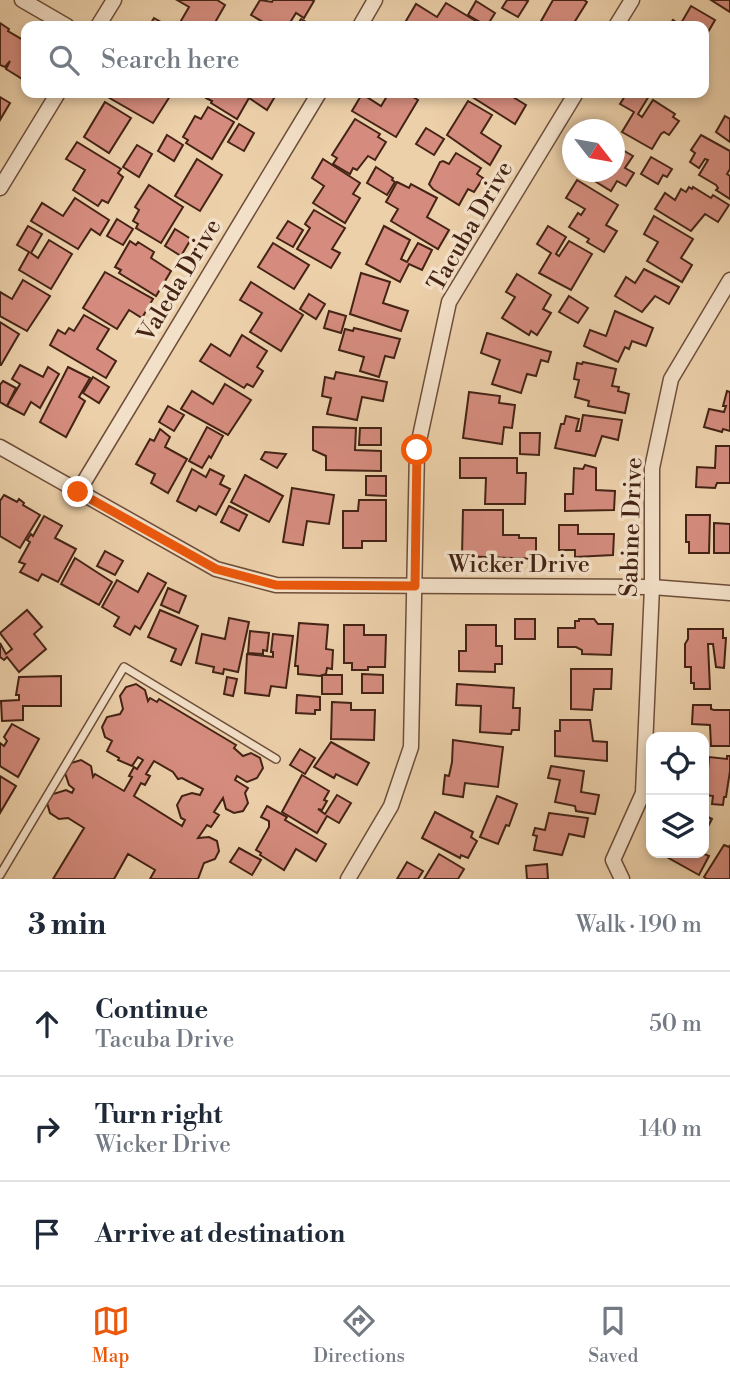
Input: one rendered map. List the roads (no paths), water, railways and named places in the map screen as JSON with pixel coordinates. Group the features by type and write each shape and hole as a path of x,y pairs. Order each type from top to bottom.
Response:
{"street":[{"path":"22,0 58,21"},
{"path":"101,21 114,0"},
{"path":"362,21 375,0"},
{"path":"619,21 632,0"},
{"path":"0,188 55,98"},
{"name":"Valeda Drive","path":"78,492 316,98"},
{"name":"Tacuba Drive","path":"348,879 391,806 411,747 417,450 449,302 573,98"},
{"name":"Sabine Drive","path":"622,879 614,860 643,793 652,587 652,468 671,379 730,280"},
{"name":"Wicker Drive","path":"0,447 216,569 276,585 652,587 730,593"}],"lane":[{"path":"0,875 124,667 276,759"}]}
